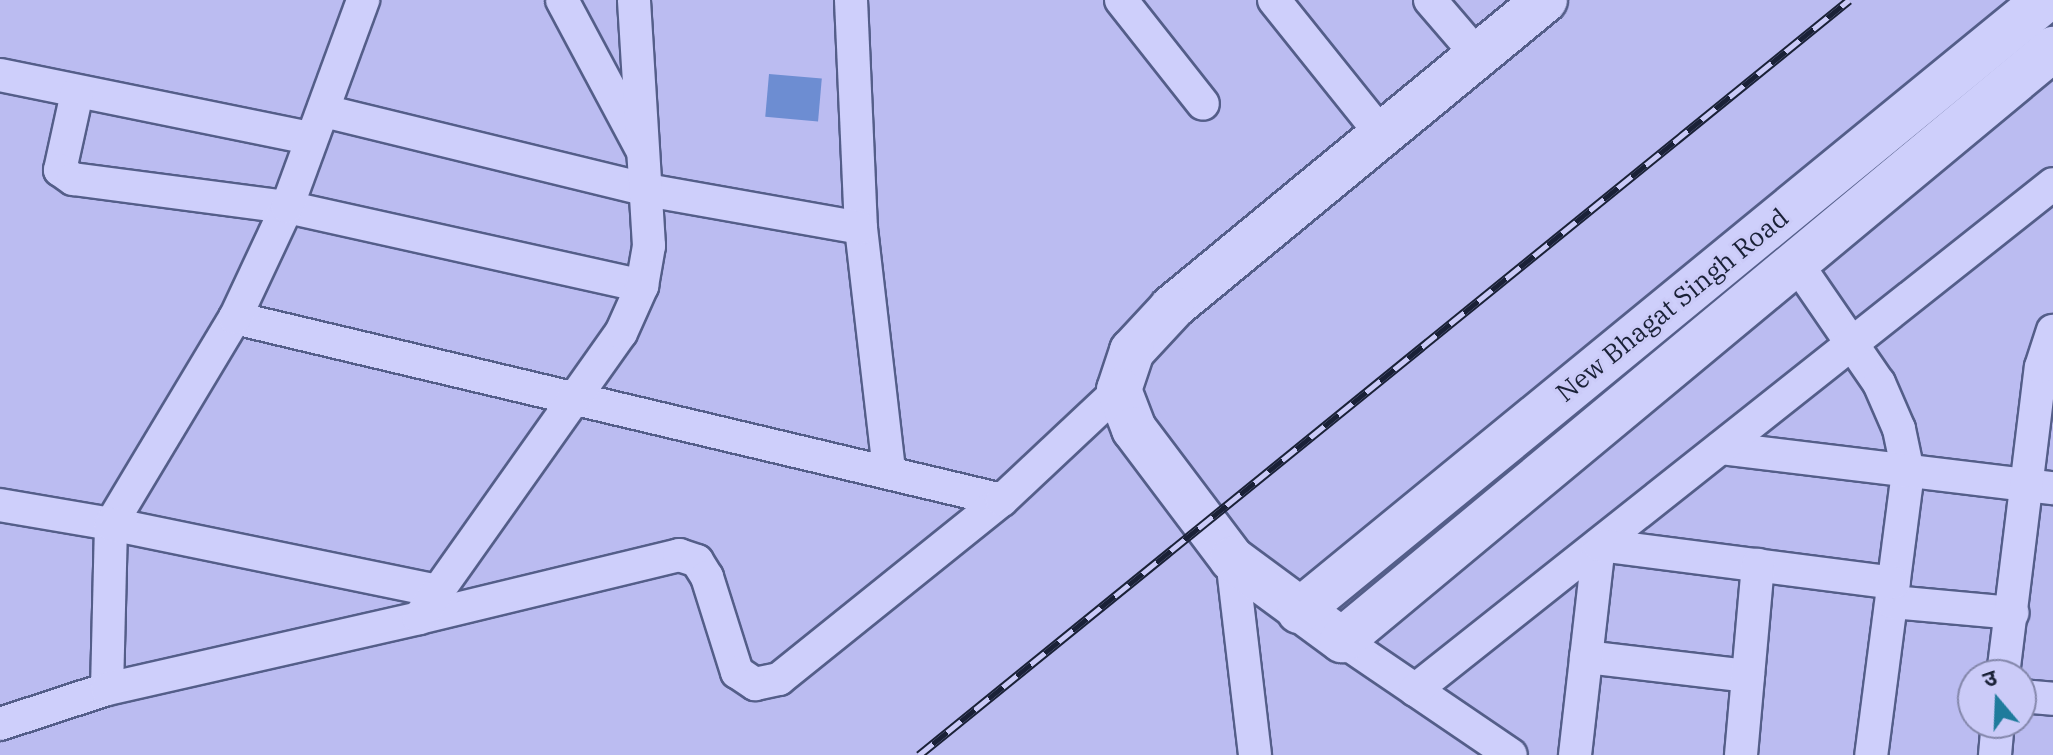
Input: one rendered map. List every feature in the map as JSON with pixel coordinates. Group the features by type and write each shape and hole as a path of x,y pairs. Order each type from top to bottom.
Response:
{"street":[{"path":"107,689 111,524 235,318 287,207 363,0"},
{"path":"562,0 645,154"},
{"path":"419,618 570,399 621,333 642,286 649,246 634,0"},
{"path":"851,0 861,228 889,471"},
{"path":"1121,0 1203,104"},
{"path":"1274,0 1383,136"},
{"path":"1430,0 1479,57"},
{"path":"0,724 107,689 679,555 697,561 707,577 737,672 755,684 779,679 1002,500 1119,390 1132,351 1172,308 1545,0"},
{"name":"New Bhagat Singh Road","path":"1299,611 2045,0"},
{"name":"New Bhagat Singh Road","path":"1342,640 2053,49"},
{"path":"0,75 77,93 317,124 647,190 861,228"},
{"path":"77,93 61,161 64,176 287,207 642,286"},
{"path":"1415,690 2053,184"},
{"path":"1795,261 1884,395 1899,429 1908,472 1871,755"},
{"path":"235,318 1002,500"},
{"path":"2005,659 2012,613 2040,486 2047,368 2053,331"},
{"path":"1119,390 1134,429 1232,559 1299,611 1511,755"},
{"path":"1721,448 2040,486"},
{"path":"0,505 111,524 436,591"},
{"path":"1599,545 1758,565 2012,613"},
{"path":"1575,755 1599,545"},
{"path":"1232,559 1255,755"},
{"path":"1741,755 1758,565"},
{"path":"1586,657 1748,676"}],"building":[{"path":"769,74 822,79 818,121 765,117"}],"railway":[{"path":"919,755 1849,0"}]}
